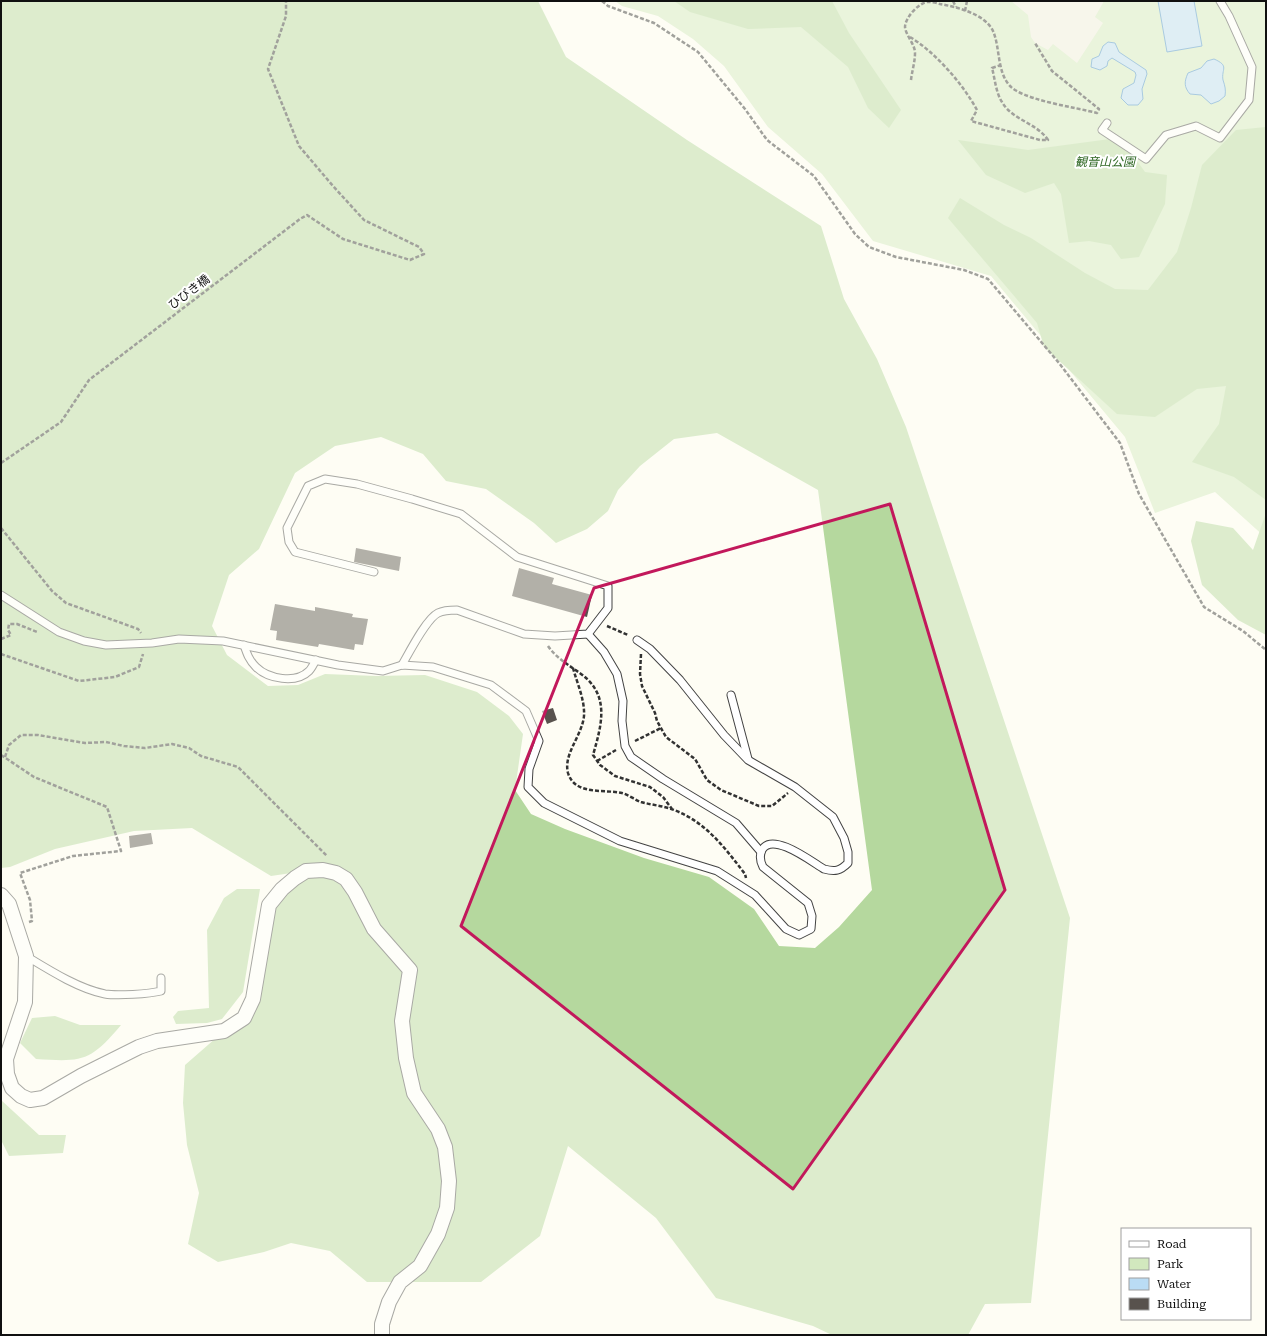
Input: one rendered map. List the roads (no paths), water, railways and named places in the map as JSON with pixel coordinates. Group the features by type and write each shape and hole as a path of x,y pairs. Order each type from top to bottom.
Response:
{"street":[{"path":"1,895 10,904 26,956 25,1002 6,1059 7,1074 12,1088 21,1096 30,1100 43,1098 81,1076 139,1047 157,1041 224,1031 244,1018 253,999 269,905 282,889 306,871 323,870 336,873 346,879 356,892 374,929 410,970 402,1021 406,1058 414,1093 438,1129 446,1147 448,1164 447,1208 438,1234 420,1266 400,1282 389,1302 382,1324 382,1335"}],"lane":[{"path":"1107,124 1102,130 1146,159 1166,135 1196,126 1220,138 1249,100 1252,67 1229,16 1220,1"},
{"path":"374,572 295,552 289,542 287,528 308,486 325,479 357,484 412,498 461,514 517,557 608,586 608,608 599,622 588,634 555,636 524,634 457,610 445,610 436,614 423,629 402,665"},
{"path":"1,595 59,632 84,641 106,645 147,643 180,639 223,641 316,660 383,671 402,665 433,667 491,684 526,711 539,741 529,769 528,787 544,803 620,841 717,871 754,895 786,929 799,935 811,930 812,916 808,903 763,868 760,860 761,852 763,847 770,844 780,843 824,869 832,872 841,870 848,863 848,852 844,838 833,817 795,787 748,760 724,735 680,680 640,642"},
{"path":"588,634 604,652 617,674 623,702 622,722 625,746 631,757 736,823 761,852"},
{"path":"244,645 248,657 257,668 270,675 286,679 299,676 309,671 316,660"},
{"path":"731,695 748,760"},
{"path":"26,956 79,985 105,994 152,993 161,990 161,978"}],"water":[{"path":"1158,1 1194,1 1202,46 1167,52"},
{"path":"1108,42 1115,43 1119,52 1146,70 1147,74 1142,89 1143,99 1138,105 1128,105 1121,98 1123,89 1134,83 1136,75 1135,72 1112,58 1108,61 1107,66 1100,70 1091,67 1092,59 1099,56 1103,46"},
{"path":"1214,59 1219,61 1224,68 1223,80 1225,96 1219,101 1211,104 1201,95 1190,94 1185,82 1188,73 1201,68 1207,61"}],"park label":[{"name":"観音山公園","path":"1105,162"}]}
